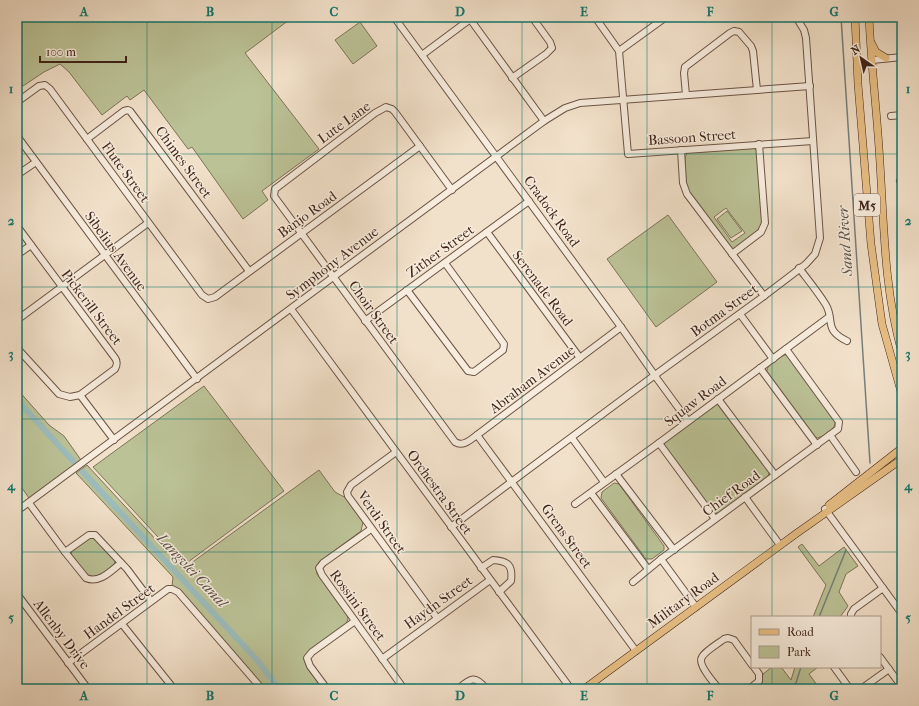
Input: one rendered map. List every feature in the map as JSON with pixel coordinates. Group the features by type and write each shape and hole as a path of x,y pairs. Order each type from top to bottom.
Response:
{"main road":[{"name":"M5","path":"855,17 858,84 870,244 882,324 902,395"},
{"name":"M5","path":"869,17 879,148 884,243 894,322 902,353"},
{"path":"870,26 874,50 886,58"},
{"path":"889,458 902,442"},
{"name":"Military Road","path":"584,689 797,533 902,448"},
{"name":"Military Road","path":"826,511 899,463 902,459"}],"street":[{"name":"Cradock Road","path":"394,17 621,326 688,420"},
{"path":"512,78 552,48 550,42 532,17"},
{"path":"595,17 620,52 623,100"},
{"path":"620,52 666,17"},
{"name":"Botma Street","path":"451,527 764,296 815,254 820,238 810,86 806,38 804,30 796,17"},
{"path":"422,55 471,18 512,78 544,121"},
{"path":"686,96 684,74 686,67 726,35 734,31 743,35 752,51 757,90"},
{"path":"872,60 902,57"},
{"name":"Flute Street","path":"17,102 39,86 45,85 50,89 202,295 208,299"},
{"name":"Symphony Avenue","path":"17,512 544,121 569,106 580,103 810,86"},
{"name":"Bassoon Street","path":"623,100 628,154 813,140"},
{"name":"Lute Lane","path":"274,196 275,189 375,113 386,107 395,112 452,190"},
{"name":"Chimes Street","path":"87,139 124,111 130,111 249,271"},
{"path":"891,116 902,115"},
{"name":"Sibelius Avenue","path":"17,136 196,379"},
{"path":"732,254 758,234 763,229 765,223 759,144"},
{"name":"Banjo Road","path":"208,299 215,298 249,271 420,146"},
{"path":"681,150 683,183 687,194 764,296"},
{"path":"17,175 36,162"},
{"name":"Choir Street","path":"274,196 455,442"},
{"name":"Zither Street","path":"365,321 529,201"},
{"path":"17,320 148,223"},
{"name":"Pickerill Street","path":"17,226 117,361 115,369 80,395"},
{"name":"Serenade Road","path":"487,232 580,358"},
{"path":"17,255 31,245"},
{"path":"407,290 468,371 474,372 503,350 504,344 445,263"},
{"path":"799,268 824,302 828,310 832,329 840,337 847,341"},
{"name":"Orchestra Street","path":"291,310 571,689"},
{"path":"740,314 773,359"},
{"name":"Squaw Road","path":"575,504 829,317"},
{"name":"Abraham Avenue","path":"455,442 458,444 465,443 477,435 621,326"},
{"path":"17,348 55,391 64,397 75,397 80,395 114,440"},
{"name":"Chief Road","path":"633,582 661,559 838,429 839,422 786,349"},
{"path":"760,368 817,445"},
{"path":"718,399 775,475"},
{"name":"Grens Street","path":"477,435 636,651"},
{"path":"830,435 856,472"},
{"path":"572,438 604,482"},
{"path":"659,443 715,519"},
{"name":"Verdi Street","path":"396,452 351,485 347,492 350,500 370,529 437,618"},
{"path":"616,474 674,550"},
{"path":"591,492 648,569"},
{"path":"745,497 780,545"},
{"path":"29,503 82,575 90,580 99,579 121,563"},
{"path":"826,511 902,614"},
{"name":"Rossini Street","path":"370,529 323,563 319,568 322,575 404,689"},
{"path":"64,552 92,534 97,537 121,563 151,601"},
{"path":"661,559 696,607"},
{"path":"481,568 493,560 504,561 507,563 512,571 510,582 499,592"},
{"name":"Haydn Street","path":"382,659 490,580"},
{"path":"851,616 854,609 882,588"},
{"name":"Handel Street","path":"68,663 151,601 168,589 172,589 178,592 262,689"},
{"name":"Allenby Drive","path":"17,594 88,689"},
{"path":"327,689 310,666 307,658 312,652 355,621"},
{"path":"122,624 174,689"},
{"path":"719,689 700,663 702,656 724,639 732,638 751,663"},
{"path":"881,658 902,687"},
{"path":"750,689 759,681 759,674 754,668"},
{"path":"835,668 850,689"},
{"path":"861,689 889,669"},
{"path":"458,689 468,681 476,679 479,680 486,689"},
{"path":"17,684 21,689"}],"green space":[{"path":"17,17 293,17 245,53 319,149 262,191 268,200 243,219 192,147 188,149 144,90 130,100 127,96 102,115 69,72 60,64 44,72 23,86 17,78"},
{"path":"360,22 377,46 353,64 335,40"},
{"path":"754,148 757,151 763,220 759,229 751,237 733,249 730,248 688,190 686,185 685,157 688,152","holes":["726,208 745,233 732,242 714,217"]},
{"path":"727,211 742,231 731,238 717,219"},
{"path":"668,215 717,282 656,327 607,259"},
{"path":"786,355 835,420 832,429 823,436 816,438 812,435 767,373 770,364 779,357"},
{"path":"204,386 284,491 184,565 93,467"},
{"path":"17,389 49,425 64,436 81,460 29,498 17,481"},
{"path":"718,404 768,470 769,474 719,513 715,513 712,511 664,444 666,440 713,405"},
{"path":"87,465 183,569 319,470 335,492 346,498 363,522 361,531 319,562 316,568 317,574 347,615 348,619 346,624 305,658 306,664 324,689 264,689 172,587 173,577 76,473"},
{"path":"614,483 619,484 664,546 664,550 652,559 646,559 601,498 602,492"},
{"path":"90,538 94,538 115,561 114,565 100,576 88,577 71,555 72,550"},
{"path":"802,544 819,566 844,547 858,566 846,574 839,592 848,606 841,616 813,616 826,585 798,547"},
{"path":"771,668 782,668 791,680 795,668 817,668 809,674 820,689 766,689 761,682 763,674"}],"waterway":[{"name":"Sand River","path":"841,17 870,463"},
{"name":"Langvlei Canal","path":"17,400 73,461"},
{"name":"Langvlei Canal","path":"83,472 257,660 279,689"},
{"name":"Sand River","path":"819,616 846,550"},
{"name":"Sand River","path":"794,689 801,668"}]}
